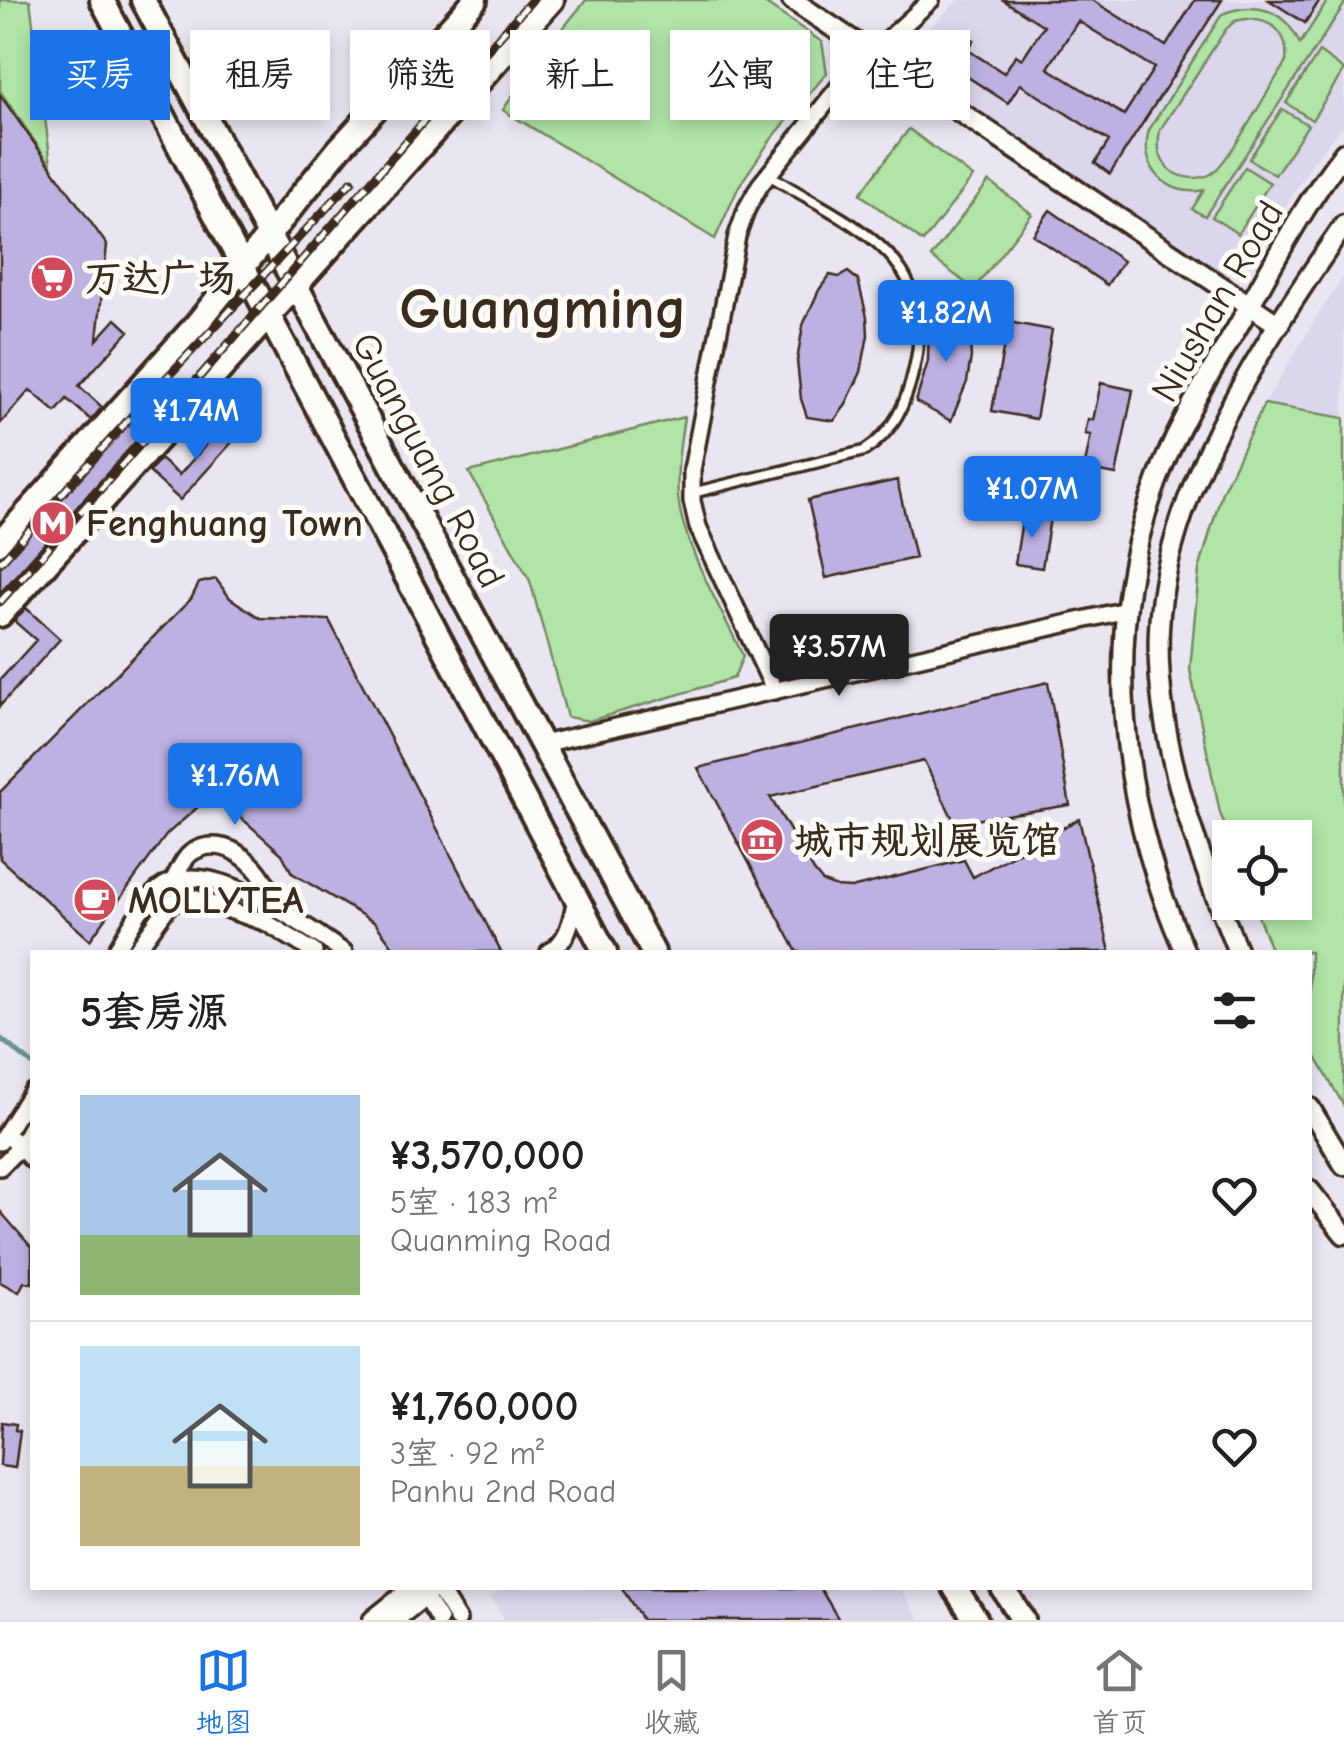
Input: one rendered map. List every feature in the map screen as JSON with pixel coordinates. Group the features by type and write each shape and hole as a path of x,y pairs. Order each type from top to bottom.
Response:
{"main road":[{"path":"102,0 243,267"},
{"name":"Guanguang Road","path":"143,0 652,950"},
{"path":"0,544 170,354 338,150 475,0"},
{"path":"0,614 552,0"},
{"name":"Guanguang Road","path":"243,267 604,950"},
{"path":"956,1590 976,1620"},
{"path":"1005,1590 1023,1620"}],"street":[{"path":"792,0 836,30"},
{"path":"896,30 930,0"},
{"path":"775,691 698,528 692,493 695,453 737,236 747,208 769,174 830,101"},
{"path":"970,120 1279,325"},
{"name":"Niushan Road","path":"1184,950 1166,909 1141,830 1128,761 1124,709 1129,580 1158,478 1185,421 1311,200 1344,153"},
{"name":"Niushan Road","path":"1237,950 1183,808 1163,693 1159,630 1165,574 1194,486 1222,424 1279,325 1344,225"},
{"path":"542,744 1126,610"},
{"path":"173,881 187,854 206,846 239,852 271,886 273,905"},
{"path":"116,950 161,887 183,876 224,884 273,905 341,950"},
{"path":"136,950 170,904 188,896 267,923 311,950"},
{"path":"553,950 566,937 576,898"},
{"path":"1312,1111 1344,1165"},
{"path":"2,1134 27,1123"},
{"path":"0,1167 20,1147 27,1123"},
{"path":"2,1134 30,1158"},
{"path":"1312,1193 1344,1234"},
{"path":"373,1620 427,1590"},
{"path":"394,1620 427,1590"},
{"path":"427,1590 438,1620"},
{"path":"427,1590 458,1620"}],"lane":[{"path":"692,493 864,452 891,429 911,384 919,334 918,307 910,282 894,256 769,174"}],"shaded area":[{"path":"959,0 1344,0 1344,124 1313,162 1253,261 1214,269 970,106 970,30 926,30"},
{"path":"1344,276 1344,418 1264,404 1318,315"},
{"path":"500,1590 901,1590 920,1620 505,1620 491,1597"}],"green space":[{"path":"0,0 30,0 34,30 30,30 30,120 45,120 51,165 0,91"},
{"path":"586,0 760,0 804,30 670,30 670,120 787,120 739,186 715,239 519,120 650,120 650,30 562,30"},
{"path":"1328,0 1344,0 1205,216 1192,209 1204,190 1179,189 1159,177 1148,156 1149,130 1222,14 1246,8 1268,11 1286,23 1300,44","holes":["1235,21 1264,22 1278,30 1285,43 1286,62 1219,167 1202,177 1177,174 1162,158 1160,130 1226,29"]},
{"path":"810,34 822,42 827,73 810,93"},
{"path":"1319,52 1344,70 1312,120 1286,103"},
{"path":"1282,109 1308,125 1275,175 1249,159"},
{"path":"909,129 973,177 923,242 860,194"},
{"path":"1245,167 1270,183 1238,234 1212,217"},
{"path":"989,181 1032,214 974,289 931,257"},
{"path":"1264,404 1344,418 1344,1106 1312,1050 1312,950 1271,950 1260,920 1312,920 1312,820 1223,820 1190,670 1199,570 1222,492"},
{"path":"684,417 678,476 681,515 695,556 743,656 734,678 589,721 567,717 530,581 469,472"}],"building":[{"path":"1003,0 1092,0 1166,46 1195,0 1222,0 1110,174 1095,163 1109,141 1020,84 1008,103 970,78 970,51 1004,73 1016,55 1022,59 1044,26","holes":["1078,21 1154,68 1124,115 1048,68"]},
{"path":"1269,0 1320,0 1305,23"},
{"name":"万达广场","path":"0,95 107,245 97,340 116,319 129,331 79,386 102,407 91,420 67,399 56,412 30,390 0,424"},
{"path":"1050,210 1123,261 1107,285 1033,235"},
{"path":"848,272 858,280 867,317 861,372 834,421 807,417 797,361 803,325 830,275 839,277"},
{"path":"968,314 971,357 967,382 951,421 916,402 928,361 929,319"},
{"path":"1008,322 1052,330 1036,419 992,411"},
{"path":"1101,383 1133,390 1116,475 1084,469 1091,435 1085,434 1088,419 1093,420"},
{"path":"157,390 171,402 0,593 0,558 11,553"},
{"path":"228,420 241,432 180,500 149,472 160,459 179,475"},
{"path":"897,480 915,558 826,578 808,500"},
{"path":"1023,514 1050,518 1042,568 1015,564"},
{"path":"216,579 230,598 260,618 329,620 500,950 395,950 375,923 292,873 282,854 228,806 199,806 167,834 90,940 0,859 0,792 191,599 199,583"},
{"path":"26,608 60,639 0,706 0,680 36,640 14,621"},
{"path":"1048,682 1070,805 955,823 924,761 770,797 823,882 851,888 964,860 973,877 1079,819 1110,950 796,950 698,768"},
{"path":"0,1211 30,1246 30,1283 24,1282 19,1292 0,1282"},
{"path":"2,1422 16,1424 15,1430 20,1431 15,1468 0,1466"},
{"path":"623,1590 821,1590 839,1620 642,1620"}],"waterway":[{"path":"0,1038 30,1062"}],"railway":[{"path":"0,602 532,0"},
{"path":"0,563 156,389 352,181"}],"place":[{"name":"万达广场","path":"52,278"},
{"name":"Fenghuang Town","path":"53,523"},
{"name":"城市规划展览馆","path":"762,840"},
{"name":"MOLLYTEA","path":"95,900"}],"district":[{"name":"Guangming","path":"543,308"}]}
